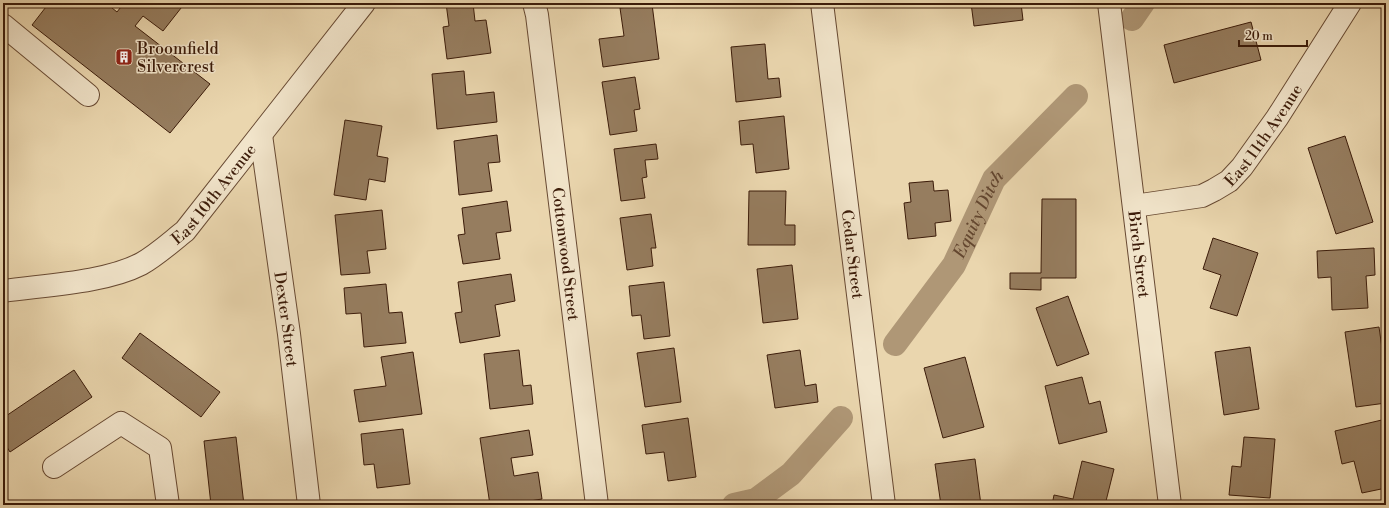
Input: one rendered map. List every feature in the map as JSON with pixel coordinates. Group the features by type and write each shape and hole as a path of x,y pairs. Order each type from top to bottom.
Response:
{"street":[{"name":"East 10th Avenue","path":"3,290 89,279 123,272 152,257 185,231 262,135 364,3"},
{"name":"Cottonwood Street","path":"534,3 538,23 597,505"},
{"name":"Cedar Street","path":"822,3 884,505"},
{"name":"Birch Street","path":"1108,3 1170,505"},
{"name":"East 11th Avenue","path":"1134,206 1202,196 1228,181 1242,168 1277,118 1350,3"},
{"path":"3,25 88,95"},
{"name":"Dexter Street","path":"262,135 289,334 309,505"},
{"path":"54,467 121,422 160,448 168,505"}],"building":[{"name":"Broomfield Silvercrest","path":"49,3 106,3 117,12 124,3 185,3 163,31 143,16 135,26 210,84 170,133 32,25"},
{"path":"446,3 473,3 475,21 486,20 491,53 447,59 443,27 449,26"},
{"path":"971,3 1021,3 1023,20 974,26"},
{"path":"652,4 659,59 603,67 599,39 624,36 620,8"},
{"path":"1251,22 1261,60 1174,83 1164,45"},
{"path":"765,44 768,79 779,78 781,97 736,102 731,47"},
{"path":"464,71 466,95 494,92 497,122 437,129 432,74"},
{"path":"635,77 640,109 634,110 637,131 610,135 602,82"},
{"path":"784,116 789,169 756,173 753,144 741,145 739,121"},
{"path":"345,120 382,126 377,156 388,158 385,182 369,179 366,200 334,195"},
{"path":"497,135 500,162 488,163 492,191 459,195 454,141"},
{"path":"1345,136 1373,222 1336,234 1308,148"},
{"path":"656,144 658,159 645,160 647,177 642,178 645,198 621,201 614,149"},
{"path":"933,181 934,191 948,190 951,221 935,223 936,236 908,239 904,203 911,202 909,183"},
{"path":"749,191 786,191 785,225 795,225 795,245 748,245"},
{"path":"1042,199 1076,199 1076,278 1041,278 1041,290 1010,289 1010,273 1041,273"},
{"path":"507,201 511,231 496,233 500,259 463,264 458,235 465,234 462,208"},
{"path":"382,210 386,249 367,251 370,273 341,275 335,215"},
{"path":"651,214 656,248 651,248 653,266 627,270 620,218"},
{"path":"1213,238 1258,253 1237,316 1210,308 1221,275 1203,269"},
{"path":"1374,248 1375,275 1366,276 1368,308 1332,310 1331,277 1318,278 1317,251"},
{"path":"792,265 798,319 763,323 757,269"},
{"path":"511,274 515,301 495,305 500,336 460,343 455,313 462,312 458,282"},
{"path":"664,282 670,336 644,339 641,315 632,316 629,286"},
{"path":"386,284 389,313 402,312 406,343 364,347 361,313 346,314 344,288"},
{"path":"1068,296 1089,354 1057,366 1036,308"},
{"path":"1379,327 1386,377 1386,403 1356,407 1345,332"},
{"path":"140,333 220,392 201,417 122,358"},
{"path":"1250,347 1259,409 1224,415 1215,352"},
{"path":"674,348 681,402 645,407 637,353"},
{"path":"519,350 523,386 531,385 533,404 490,409 484,354"},
{"path":"800,350 805,386 816,384 818,402 775,408 767,355"},
{"path":"413,352 422,414 359,422 354,390 386,386 381,357"},
{"path":"965,357 984,427 943,438 924,368"},
{"path":"74,370 92,397 10,452 3,441 3,418"},
{"path":"1082,377 1089,404 1100,401 1107,432 1059,444 1045,386"},
{"path":"688,418 696,477 668,481 664,452 646,454 642,425"},
{"path":"1386,419 1386,446 1384,446 1386,453 1386,488 1362,493 1354,461 1342,464 1335,431"},
{"path":"403,429 410,484 377,488 374,464 364,465 361,434"},
{"path":"529,430 533,455 511,458 514,476 538,472 542,499 506,505 490,505 480,438"},
{"path":"236,437 244,505 211,505 204,441"},
{"path":"1244,437 1275,439 1270,498 1229,495 1232,466 1241,467"},
{"path":"975,459 981,505 941,505 935,464"},
{"path":"1082,461 1114,469 1105,505 1052,505 1054,495 1073,499"}],"waterway":[{"name":"Equity Ditch","path":"1132,19 1143,3"},
{"name":"Equity Ditch","path":"895,344 954,265 994,179 1076,96"},
{"name":"Equity Ditch","path":"734,505 756,500 791,474 841,418"}],"place":[{"name":"Broomfield Silvercrest","path":"124,57"}]}
